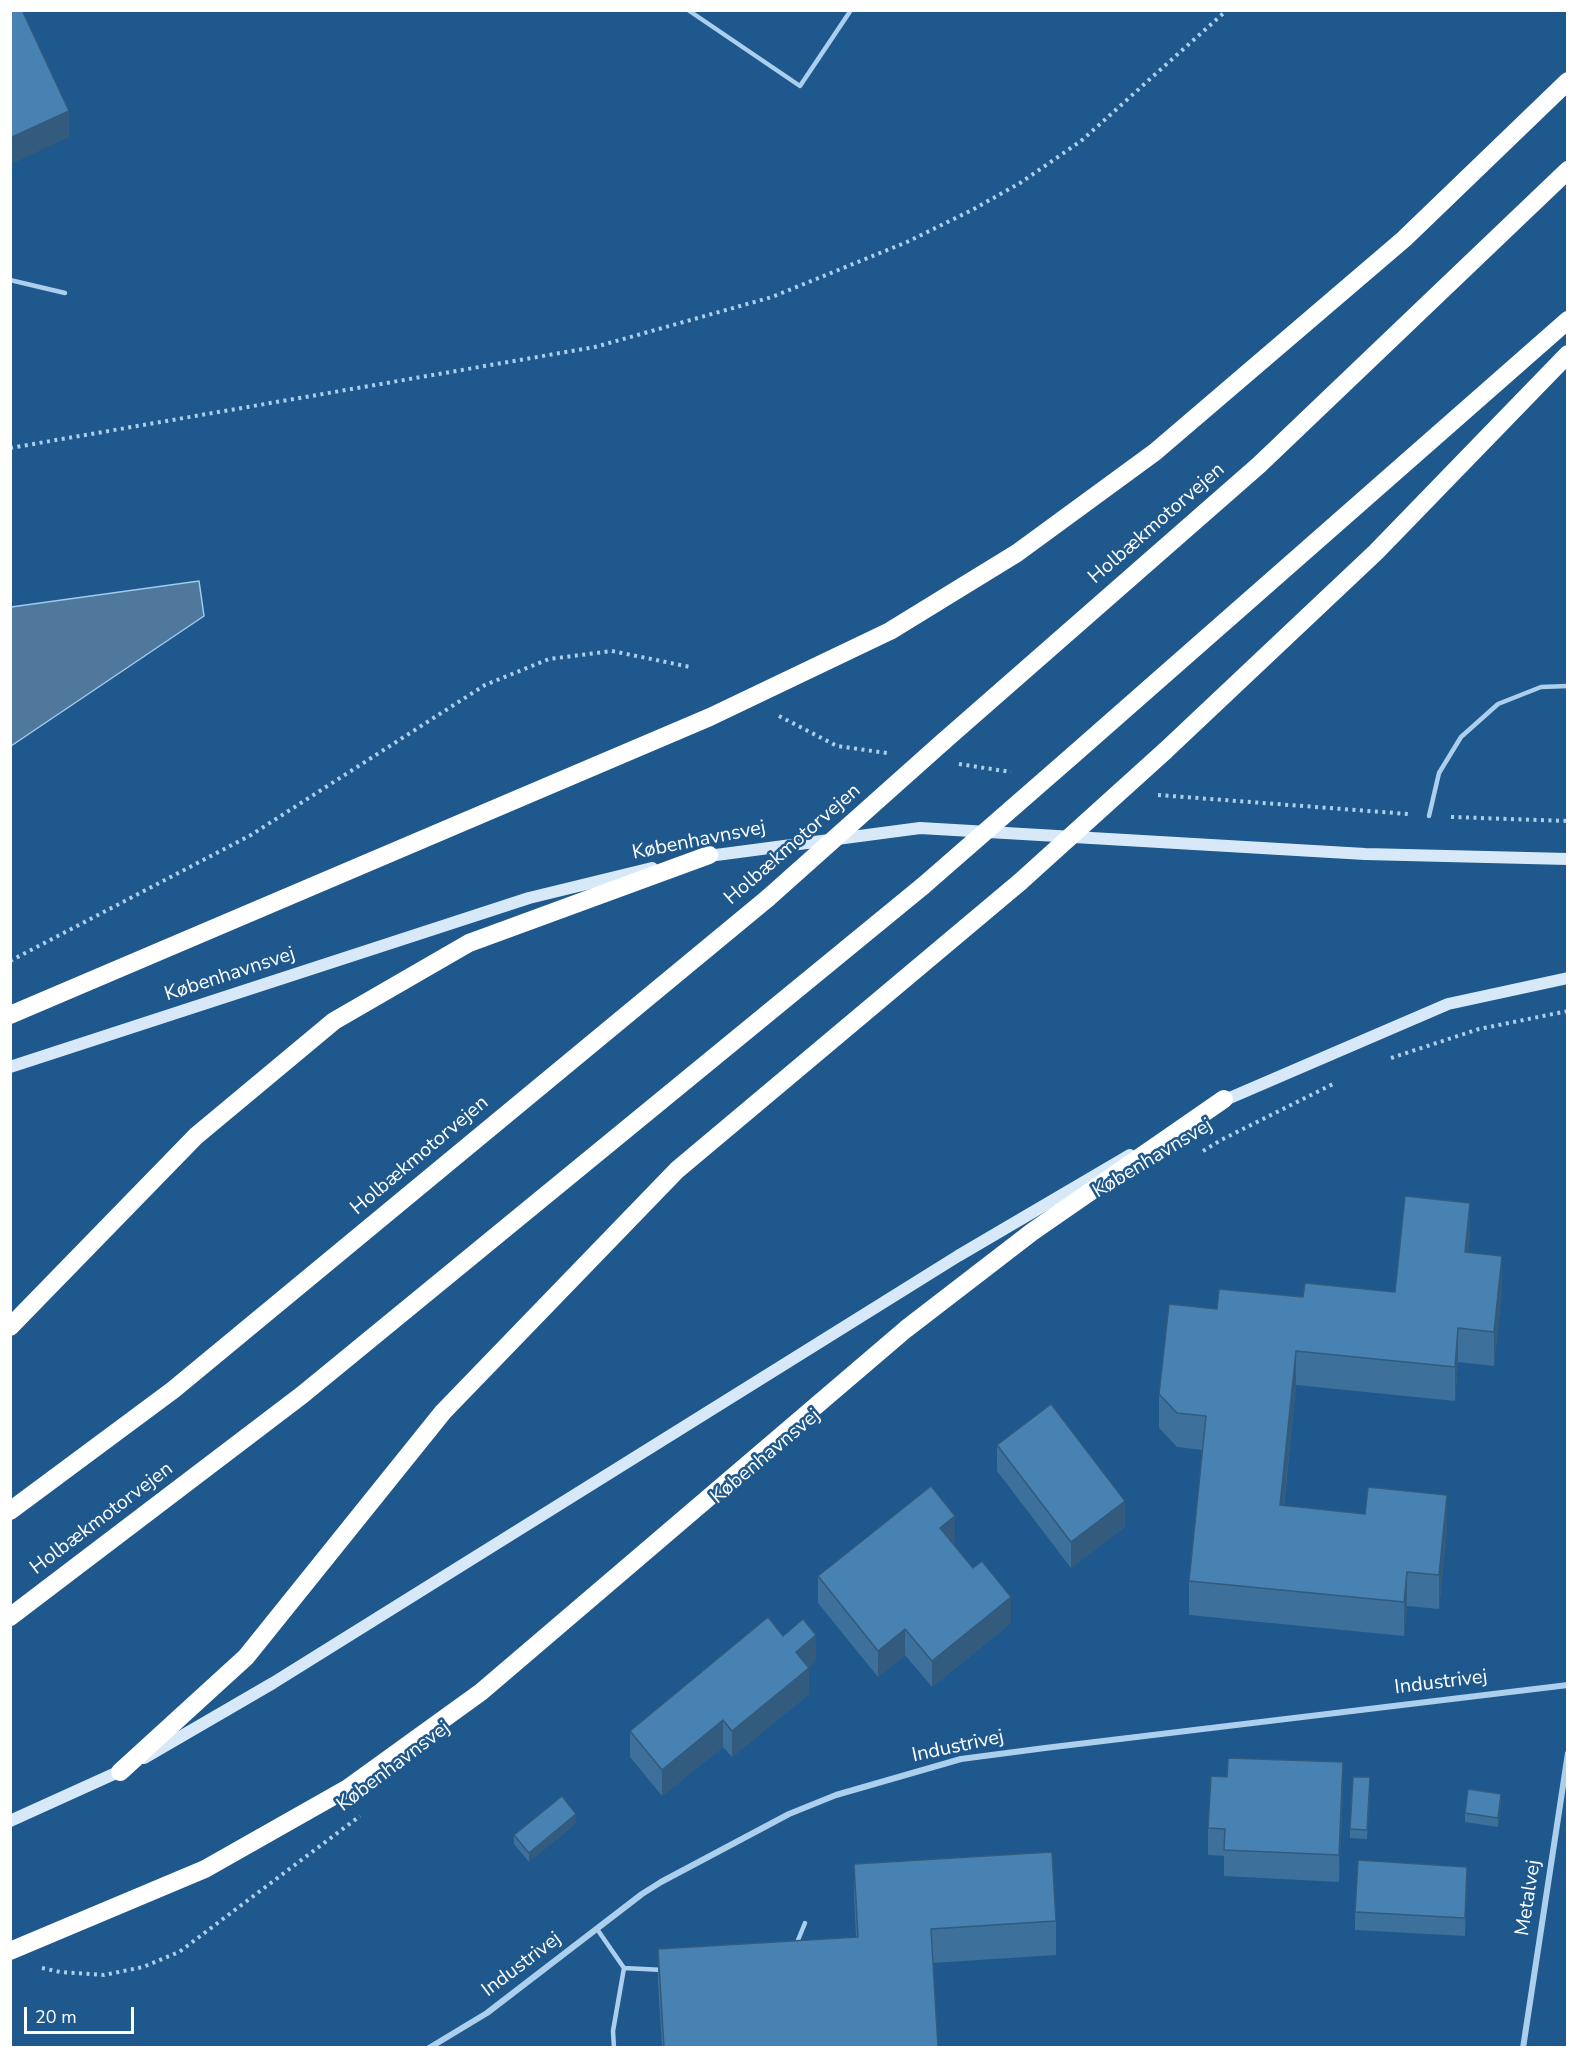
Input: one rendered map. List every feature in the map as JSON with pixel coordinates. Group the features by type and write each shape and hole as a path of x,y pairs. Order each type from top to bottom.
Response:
{"highway":[{"path":"10,1015 710,717 890,631 1017,553 1155,452 1404,239 1568,81"},
{"name":"Holbækmotorvejen","path":"10,1511 173,1390 768,898 1259,465 1568,170"},
{"name":"Holbækmotorvejen","path":"10,1617 302,1395 923,886 1568,320"},
{"path":"120,1772 246,1656 443,1412 677,1170 1020,882 1165,751 1376,552 1568,354"},
{"path":"10,1327 196,1136 334,1021 469,943 710,855"},
{"path":"10,1951 205,1869 348,1788 481,1692 906,1329 1032,1233 1224,1099"}],"main road":[{"name":"Københavnsvej","path":"10,1067 529,897 710,855 920,828 1365,854 1568,859"},
{"name":"Københavnsvej","path":"10,1821 120,1772 273,1683 958,1256 1224,1099 1448,1004 1568,978"}],"street":[{"name":"Industrivej","path":"429,2048 487,2013 642,1894 669,1877 789,1814 836,1795 961,1760 1568,1685"},
{"name":"Metalvej","path":"1523,2048 1568,1754"}],"lane":[{"path":"688,10 800,86 851,10"},
{"path":"10,280 65,293"},
{"path":"1429,816 1439,773 1461,736 1498,704 1540,687 1568,686"},
{"path":"794,1950 805,1923"},
{"path":"597,1929 624,1968 613,2031 614,2048"},
{"path":"624,1968 675,1969"}],"path":[{"path":"10,448 595,347 772,297 907,243 1020,183 1081,141 1227,10"},
{"path":"10,962 251,835 485,685 549,659 612,651 690,667"},
{"path":"1391,1059 1479,1029 1568,1011"},
{"name":"Københavnsvej","path":"1200,1153 1221,1140 1337,1082"},
{"name":"Københavnsvej","path":"38,1967 60,1972 104,1975 143,1967 179,1952 370,1809"}],"water":[{"path":"199,581 204,616 11,746 11,607"}],"building":[{"path":"10,10 22,10 69,111 10,138"},
{"path":"1405,1196 1470,1203 1465,1252 1502,1256 1494,1332 1458,1328 1455,1367 1296,1351 1280,1505 1365,1514 1368,1487 1447,1495 1439,1575 1407,1572 1404,1602 1189,1581 1206,1416 1177,1413 1159,1394 1169,1304 1217,1309 1219,1289 1303,1297 1305,1283 1395,1292"},
{"path":"1051,1404 1125,1501 1071,1542 997,1445"},
{"path":"931,1486 955,1516 940,1528 973,1568 982,1561 1011,1597 932,1661 905,1629 878,1651 818,1576"},
{"path":"768,1617 783,1636 803,1619 816,1635 796,1652 809,1668 732,1731 723,1720 662,1770 630,1731"},
{"path":"1228,1758 1343,1762 1339,1855 1224,1850 1225,1829 1208,1828 1211,1776 1227,1777"},
{"path":"1353,1777 1370,1777 1367,1830 1350,1829"},
{"path":"1468,1789 1501,1794 1498,1818 1465,1813"},
{"path":"562,1796 576,1814 529,1853 514,1835"},
{"path":"1052,1852 1056,1921 931,1929 938,2048 664,2048 658,1949 858,1937 854,1864"},
{"path":"1358,1860 1467,1867 1465,1918 1355,1912"}]}
